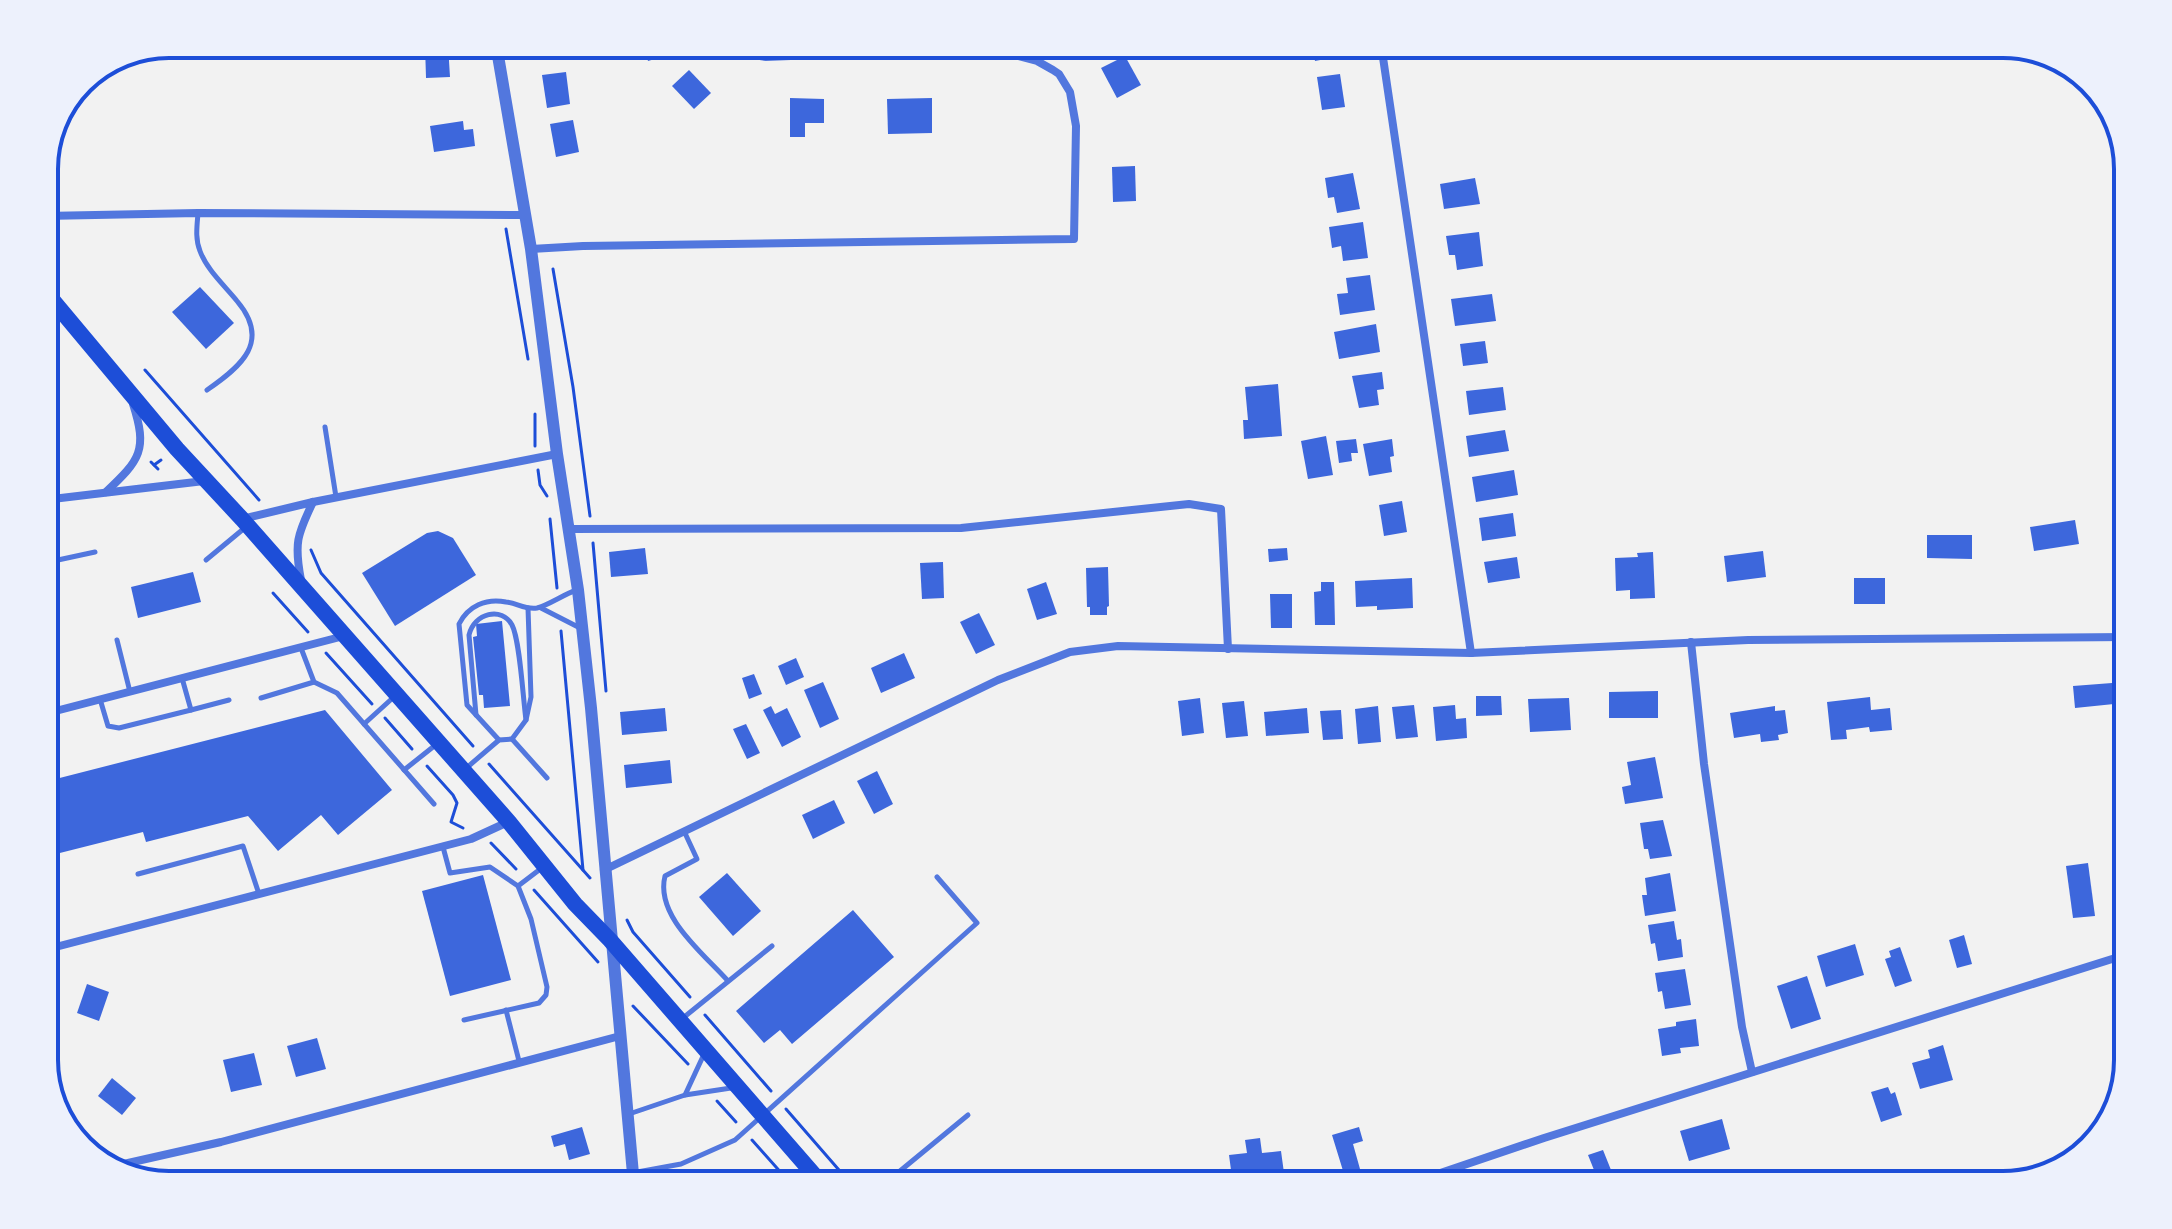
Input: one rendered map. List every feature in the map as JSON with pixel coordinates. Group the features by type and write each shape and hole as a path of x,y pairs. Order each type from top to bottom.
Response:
{"highway":[{"path":"58,307 205,481 509,822 575,904 610,940 811,1171"}],"street":[{"path":"498,58 531,249 578,590 632,1171"},
{"path":"531,249 1074,239 1076,126 1070,92 1059,74 1026,58"},
{"path":"1383,58 1471,653"},
{"path":"58,216 198,213 524,215"},
{"path":"105,493 126,474 137,457 141,429 131,395"},
{"path":"245,523 271,512 313,502 557,454"},
{"path":"58,498 205,481"},
{"path":"303,589 295,549 313,502"},
{"path":"569,529 961,528 1189,504 1221,509 1228,649"},
{"path":"58,710 345,636"},
{"path":"604,870 998,680 1070,652 1118,646 1471,653 1691,642 2114,637"},
{"path":"1691,642 1704,764 1742,1027 1752,1072"},
{"path":"58,946 471,839 509,822"},
{"path":"1448,1171 2114,958"},
{"path":"127,1163 221,1142 620,1036"}],"lane":[{"path":"198,213 196,234 200,250 224,287 240,303 253,329 250,350 236,371 207,390"},
{"path":"325,427 336,499"},
{"path":"206,560 245,523"},
{"path":"58,560 95,552"},
{"path":"499,740 467,705 459,624 469,610 491,601 528,608 540,607 558,596 578,590"},
{"path":"540,607 582,629"},
{"path":"463,770 499,740 512,739 526,720 531,697 528,608"},
{"path":"476,715 469,635 477,618 499,615 508,619 515,633 526,720"},
{"path":"117,640 130,692"},
{"path":"301,648 314,682"},
{"path":"182,678 191,710"},
{"path":"261,698 314,682 337,693 434,804"},
{"path":"364,724 396,695"},
{"path":"100,699 108,726 119,728 229,700"},
{"path":"512,739 547,778"},
{"path":"404,770 439,743"},
{"path":"684,831 697,859 665,876 661,890 665,905 671,917 728,981"},
{"path":"138,874 243,846 259,894"},
{"path":"442,846 450,873 490,867 518,886 531,919 546,995 539,1003 464,1020"},
{"path":"518,886 545,866"},
{"path":"659,1171 735,1140 977,923 937,877"},
{"path":"679,1021 772,946"},
{"path":"506,1010 519,1061"},
{"path":"685,1095 706,1051"},
{"path":"627,1115 685,1095 737,1087"},
{"path":"900,1171 968,1115"}],"path":[{"path":"506,229 530,371"},
{"path":"145,370 271,512"},
{"path":"535,402 533,433 536,458 540,485 547,496"},
{"path":"158,469 153,463 161,460"},
{"path":"549,510 558,596"},
{"path":"298,538 312,551 321,573 626,918 633,932 840,1171"},
{"path":"560,617 583,870"}],"building":[{"path":"425,58 449,58 450,77 426,78"},
{"path":"1126,58 1141,85 1117,98 1101,68"},
{"path":"689,70 711,93 694,109 672,86"},
{"path":"566,72 570,104 547,108 542,75"},
{"path":"1340,74 1345,107 1322,110 1317,77"},
{"path":"790,98 824,99 824,123 805,123 805,137 790,137"},
{"path":"932,98 932,133 888,134 887,99"},
{"path":"573,120 579,152 556,157 550,124"},
{"path":"463,121 464,130 473,129 475,146 434,152 430,126"},
{"path":"1135,166 1136,201 1113,202 1112,167"},
{"path":"1353,173 1360,209 1337,213 1334,197 1328,198 1325,178"},
{"path":"1475,178 1480,204 1444,209 1440,184"},
{"path":"1363,222 1368,258 1343,261 1341,246 1332,248 1329,227"},
{"path":"1479,232 1483,266 1457,270 1455,255 1449,255 1446,236"},
{"path":"1370,275 1375,310 1340,315 1337,294 1348,293 1346,278"},
{"path":"200,287 234,323 206,349 172,312"},
{"path":"1492,294 1496,321 1455,326 1451,299"},
{"path":"1376,324 1380,352 1339,359 1334,332"},
{"path":"1485,341 1488,363 1463,366 1460,344"},
{"path":"1382,372 1384,389 1377,390 1379,405 1359,408 1352,376"},
{"path":"1278,384 1282,436 1244,439 1243,420 1248,420 1245,387"},
{"path":"1503,387 1506,410 1469,415 1466,391"},
{"path":"1505,430 1509,451 1469,457 1466,436"},
{"path":"1326,436 1333,475 1308,479 1301,441"},
{"path":"1356,439 1358,453 1351,453 1352,461 1339,463 1336,441"},
{"path":"1392,439 1392,472 1369,476 1363,444"},
{"path":"1514,470 1518,495 1476,502 1472,477"},
{"path":"1402,501 1407,532 1384,536 1379,505"},
{"path":"1513,513 1516,536 1482,541 1479,518"},
{"path":"2075,520 2079,544 2034,551 2030,527"},
{"path":"438,531 453,538 476,575 395,626 362,573 427,533"},
{"path":"1927,535 1972,535 1972,559 1927,558"},
{"path":"645,548 648,574 611,577 609,552"},
{"path":"1287,548 1288,560 1269,562 1268,549"},
{"path":"1763,551 1766,577 1727,582 1724,556"},
{"path":"1653,552 1655,598 1630,599 1630,590 1616,591 1615,558 1638,557 1637,553"},
{"path":"1517,557 1520,578 1488,583 1484,562"},
{"path":"943,562 944,598 922,599 920,563"},
{"path":"1108,567 1107,615 1090,615 1086,568"},
{"path":"193,572 201,602 138,618 131,587"},
{"path":"1412,578 1413,608 1377,610 1377,606 1356,607 1355,581"},
{"path":"1854,578 1885,578 1885,604 1854,604"},
{"path":"1046,582 1057,614 1037,620 1027,589"},
{"path":"1321,582 1334,582 1335,625 1315,625 1314,592 1321,591"},
{"path":"1270,594 1292,594 1292,628 1271,628"},
{"path":"979,613 995,645 976,654 960,622"},
{"path":"502,621 510,706 484,708 483,695 479,695 473,637 477,636 476,624"},
{"path":"904,653 915,678 881,693 871,668"},
{"path":"796,658 804,677 786,685 778,666"},
{"path":"754,674 762,694 749,699 742,678"},
{"path":"823,682 839,719 820,728 804,690"},
{"path":"2112,683 2114,704 2075,708 2073,686"},
{"path":"1658,691 1658,718 1609,718 1609,692"},
{"path":"1476,696 1501,696 1502,715 1476,716"},
{"path":"1870,697 1871,710 1890,708 1892,730 1870,732 1869,727 1846,730 1847,739 1831,740 1827,702"},
{"path":"1200,698 1204,733 1182,736 1178,701"},
{"path":"1569,698 1571,730 1530,732 1528,699"},
{"path":"1244,701 1248,736 1226,738 1222,703"},
{"path":"1414,705 1418,737 1396,739 1392,707"},
{"path":"1455,705 1456,719 1466,718 1467,738 1436,741 1433,707"},
{"path":"771,706 775,714 787,708 801,737 782,747 763,710"},
{"path":"1378,706 1381,742 1358,744 1355,709"},
{"path":"1775,706 1775,711 1785,710 1788,733 1778,735 1779,740 1761,742 1760,734 1734,738 1730,713"},
{"path":"665,708 667,731 622,735 620,712"},
{"path":"1307,708 1309,733 1266,736 1264,712"},
{"path":"325,710 392,790 338,835 321,815 278,851 248,816 146,842 143,832 58,853 58,778"},
{"path":"1341,710 1343,739 1323,740 1320,711"},
{"path":"746,724 760,753 747,759 733,729"},
{"path":"1655,757 1663,798 1625,804 1622,787 1631,785 1627,762"},
{"path":"670,760 672,783 626,788 624,765"},
{"path":"877,771 893,804 874,814 857,781"},
{"path":"834,800 845,823 813,839 802,815"},
{"path":"1663,820 1672,856 1650,859 1648,849 1644,849 1640,823"},
{"path":"2088,863 2095,916 2073,918 2066,866"},
{"path":"727,873 761,911 733,936 699,897"},
{"path":"1670,873 1676,911 1645,916 1642,895 1647,895 1645,878"},
{"path":"483,875 511,980 450,996 422,891"},
{"path":"853,910 894,957 792,1044 780,1030 764,1043 736,1011"},
{"path":"1674,921 1677,940 1681,939 1683,957 1658,961 1648,925"},
{"path":"1964,935 1972,964 1957,968 1949,940"},
{"path":"1855,944 1864,975 1826,987 1817,956"},
{"path":"1900,947 1912,981 1895,987 1885,959 1891,957 1889,951"},
{"path":"1685,969 1691,1005 1665,1009 1655,973"},
{"path":"1807,976 1821,1019 1791,1029 1777,986"},
{"path":"87,984 109,992 99,1021 77,1013"},
{"path":"1696,1019 1699,1046 1680,1048 1681,1053 1662,1056 1658,1029"},
{"path":"317,1038 326,1069 296,1077 287,1046"},
{"path":"1943,1045 1953,1080 1920,1089 1912,1063 1930,1058 1928,1050"},
{"path":"254,1053 262,1085 231,1092 223,1060"},
{"path":"112,1078 136,1098 122,1115 98,1096"},
{"path":"1888,1087 1891,1094 1895,1092 1902,1115 1881,1122 1871,1092"},
{"path":"1722,1119 1730,1149 1689,1161 1680,1131"},
{"path":"582,1127 590,1154 569,1160 565,1144 554,1147 551,1136"},
{"path":"1359,1127 1363,1141 1353,1144 1360,1169 1343,1171 1332,1135"},
{"path":"1260,1138 1262,1153 1281,1151 1284,1171 1231,1171 1229,1155 1247,1153 1245,1140"},
{"path":"1603,1150 1611,1171 1594,1171 1588,1155"}]}
